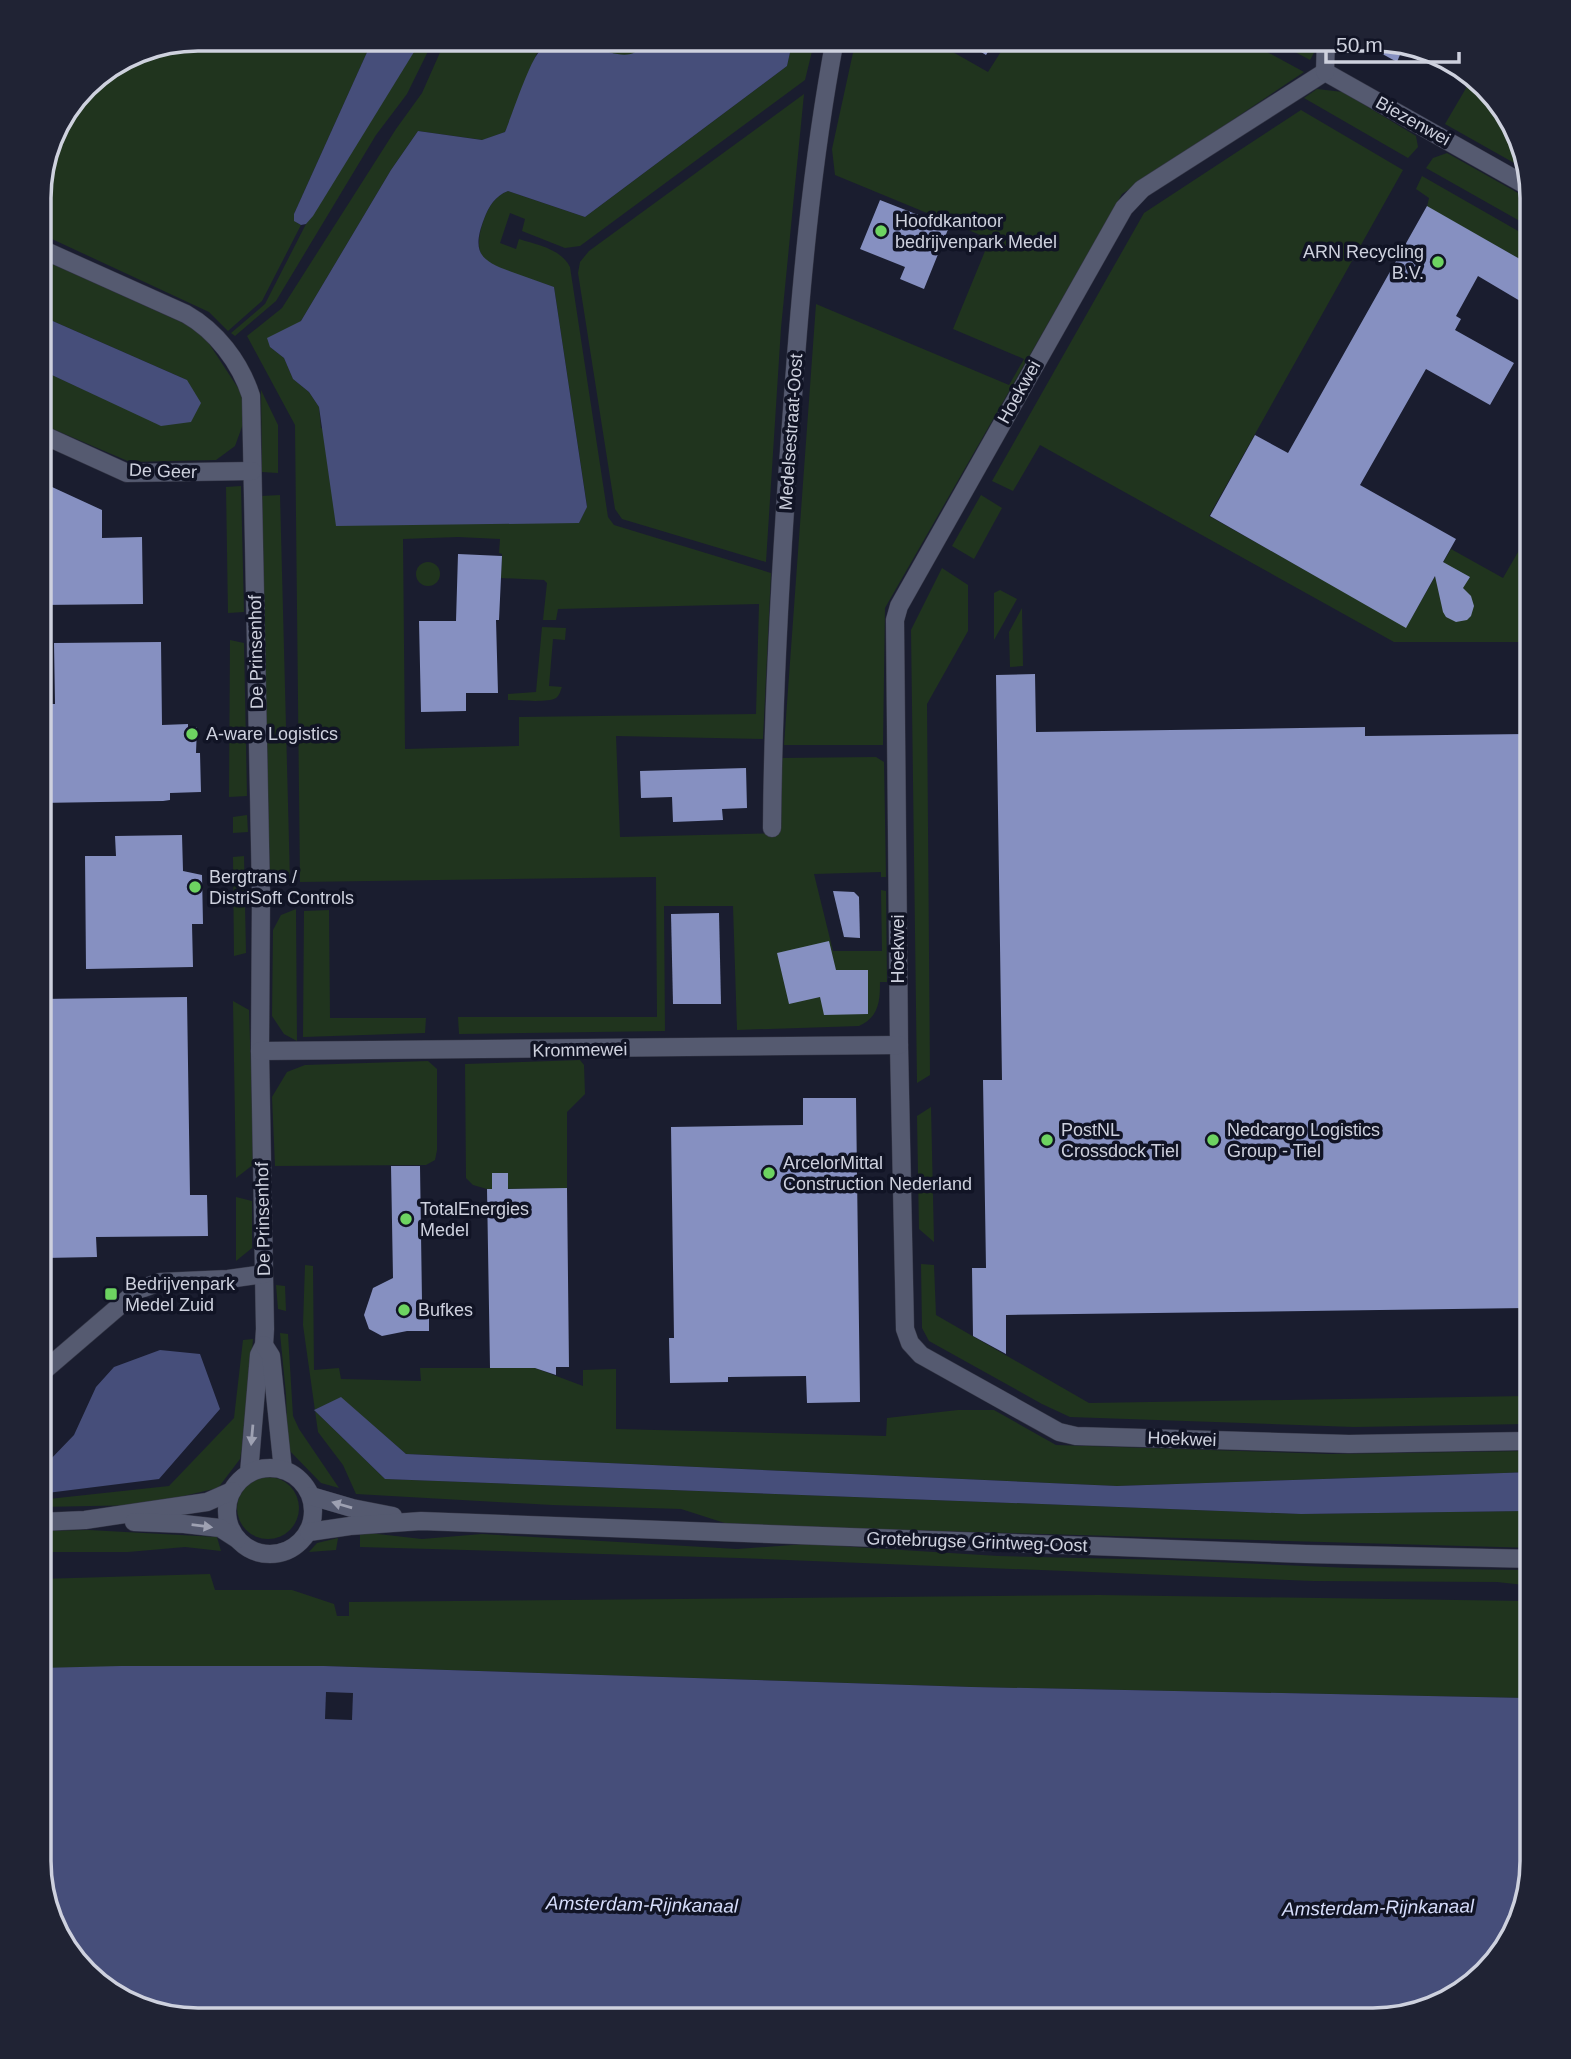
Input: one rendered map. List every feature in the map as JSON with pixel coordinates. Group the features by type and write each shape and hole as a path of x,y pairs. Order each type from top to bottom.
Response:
{"street":[{"name":"Medelsestraat-Oost","path":"772,828 780,574 799,316 822,106 833,51"},
{"path":"1325,72 1326,51"},
{"name":"Biezenwei","path":"1325,72 1519,181"},
{"name":"Hoekwei","path":"1325,72 1142,189 1124,208 899,606 895,620 895,673 905,1329 910,1343 921,1355 1059,1432 1076,1436 1349,1444 1520,1441"},
{"name":"De Prinsenhof","path":"51,253 186,314 213,332 241,375 251,396 261,894 264,1345 260,1355 249,1473"},
{"name":"De Geer","path":"51,438 128,473 252,471"},
{"name":"Krommewei","path":"260,1051 600,1050 899,1045"},
{"path":"51,1365 138,1290 160,1282 228,1279 264,1274"},
{"name":"De Prinsenhof","path":"264,1345 271,1356 283,1470"},
{"path":"51,1521 85,1520 208,1526 220,1528 248,1548 261,1553 276,1554 289,1550 309,1532 313,1520 311,1496 305,1485 283,1470 272,1468 249,1473 232,1491 228,1503 230,1528 237,1539"},
{"path":"85,1520 207,1502 232,1491"},
{"name":"Grotebrugse Grintweg-Oost","path":"311,1496 352,1508 421,1521"},
{"name":"Grotebrugse Grintweg-Oost","path":"309,1532 421,1521 1250,1552 1520,1559"}],"green space":[{"path":"188,51 368,51 294,214 297,223 301,225 262,301 228,331 209,312 51,239 52,179 62,141 76,116 101,87 116,76 141,62 169,54"},
{"path":"414,51 428,51 407,94 376,135 276,301 235,336 231,333 265,304 306,224"},
{"path":"441,51 542,51 537,53 505,132 483,140 418,131 391,170 301,321 270,347 284,358 293,379 309,392 319,407 321,428 579,523 587,506 554,287 507,272 486,262 480,252 479,241 488,210 496,199 508,191 585,217 787,66 790,51 812,51 805,80 580,246 565,248 522,231 525,219 510,213 500,243 516,249 519,239 541,246 561,256 570,267 608,517 614,525 771,573 763,739 616,736 620,837 779,833 780,758 876,757 884,762 886,877 881,877 881,872 814,874 833,951 882,951 881,890 886,891 887,982 880,982 879,1002 874,1013 859,1026 737,1030 733,906 664,906 665,1031 459,1034 458,1017 657,1017 656,877 300,882 295,425 247,336 282,308 396,129 422,93","holes":["403,539 500,539 499,553 502,554 501,578 544,580 547,583 543,620 556,620 558,609 759,604 756,714 519,717 519,746 405,749"]},
{"path":"608,51 636,51 622,55"},
{"path":"853,51 951,51 988,72 1001,51 1265,51 1304,72 1122,194 885,608 883,745 784,745 816,304 1009,385 1024,359 953,329 990,239 835,175 832,149"},
{"path":"1293,51 1315,51 1310,60"},
{"path":"1468,85 1495,116 1505,133 1516,164 1445,124"},
{"path":"1317,89 1343,92 1416,136 1418,147 1408,158 1304,98"},
{"path":"804,94 781,328 766,562 622,519 615,509 578,273 580,262 589,251"},
{"path":"1301,110 1403,170 1209,516 1406,627 1451,549 1503,578 1520,549 1520,642 1394,642 1040,445 1013,491 992,481 1144,213"},
{"path":"1447,153 1520,194 1520,221 1426,168 1433,158"},
{"path":"1422,176 1520,232 1520,259 1427,207 1429,198 1416,189"},
{"path":"51,263 192,327 206,339 240,391 243,424 235,446 216,460 130,462 51,428 51,375 161,425 187,380 51,320"},
{"path":"261,390 278,425 278,473 262,472"},
{"path":"241,486 244,612 228,613 226,487"},
{"path":"280,495 290,881 270,881 261,496"},
{"path":"981,495 1002,508 974,559 952,546"},
{"path":"428,562 436,566 440,574 436,582 428,586 420,582 416,574 420,566"},
{"path":"942,568 968,585 968,631 927,704 930,1075 917,1083 911,630"},
{"path":"1000,590 1017,599 994,640 994,593"},
{"path":"1022,608 1023,666 1010,667 1009,632"},
{"path":"542,627 566,628 565,640 553,639 549,686 562,687 559,694 556,698 547,700 508,700 508,694 536,692"},
{"path":"230,640 244,643 247,796 229,797"},
{"path":"247,815 248,832 233,833 233,817"},
{"path":"244,856 246,953 234,956 233,857"},
{"path":"296,909 297,1041 284,1034 272,1016 273,930 281,915"},
{"path":"329,910 330,1018 426,1018 425,1033 303,1037 304,911"},
{"path":"233,1001 249,1010 254,1164 236,1178"},
{"path":"580,1060 584,1065 585,1094 567,1112 567,1188 487,1189 473,1185 466,1178 465,1064"},
{"path":"428,1061 437,1069 435,1160 426,1165 275,1166 272,1097 287,1072 305,1065"},
{"path":"931,1107 934,1242 919,1229 917,1116"},
{"path":"236,1197 252,1201 252,1248 236,1261"},
{"path":"921,1264 934,1265 936,1315 1089,1403 1520,1396 1520,1424 1354,1427 1070,1417 929,1341 922,1328"},
{"path":"305,1265 313,1266 314,1370 339,1368 341,1379 421,1381 420,1368 535,1368 583,1386 583,1370 616,1369 616,1429 886,1436 887,1418 958,1410 994,1410 1056,1445 1330,1454 1520,1451 1520,1472 1117,1486 406,1454 341,1398 315,1410 303,1325"},
{"path":"276,1285 285,1286 286,1311 278,1309"},
{"path":"280,1333 288,1334 293,1416 339,1488 321,1483 288,1449"},
{"path":"253,1339 247,1421 240,1459 218,1488 145,1505 51,1507 51,1499 169,1486 234,1418 243,1340"},
{"path":"315,1411 385,1479 1301,1514 1520,1511 1520,1548 731,1525 681,1509 356,1494 343,1465 318,1432"},
{"path":"262,1477 274,1477 290,1486 297,1496 297,1520 290,1530 274,1539 262,1539 251,1534 242,1525 237,1514 237,1502 242,1491 251,1482"},
{"path":"89,1530 217,1537 221,1551 185,1547 128,1552 51,1552 51,1531"},
{"path":"360,1532 422,1539 482,1534 737,1549 806,1544 998,1556 1350,1568 1520,1570 1520,1585 1497,1582 1313,1581 739,1558 360,1547"},
{"path":"338,1538 336,1550 309,1552 317,1543"},
{"path":"210,1574 215,1590 292,1590 334,1604 337,1616 349,1616 349,1602 1099,1595 1520,1601 1520,1698 972,1687 324,1666 51,1668 51,1579"}],"water":[{"path":"368,51 415,51 313,216 306,224 301,225 294,221 294,214"},
{"path":"540,51 606,51 626,55 637,51 790,51 787,66 585,217 508,191 496,199 486,214 480,231 481,254 501,268 554,287 587,507 579,523 336,526 319,407 309,392 293,379 284,358 270,347 267,338 301,321 391,170 418,131 482,140 505,132 526,78"},
{"path":"51,320 187,380 201,403 191,422 161,426 51,375"},
{"path":"160,1350 200,1354 220,1409 159,1479 51,1492 51,1459 74,1435 96,1387 114,1367"},
{"path":"341,1397 406,1454 1117,1486 1520,1472 1520,1511 1301,1514 385,1479 314,1410"},
{"name":"Amsterdam-Rijnkanaal","path":"324,1666 972,1687 1520,1698 1519,1880 1509,1918 1501,1935 1470,1972 1438,1993 1392,2007 188,2008 150,2000 133,1993 101,1972 76,1943 59,1909 51,1871 51,1668"}],"pier":[{"path":"326,1692 353,1693 352,1720 325,1719"}],"building":[{"path":"1377,51 1400,54 1397,62"},
{"path":"880,200 949,227 924,289 900,279 905,267 860,249"},
{"path":"1427,206 1520,259 1520,301 1478,276 1456,316 1461,319 1455,330 1514,363 1490,405 1426,369 1360,485 1456,539 1443,562 1470,577 1463,588 1471,596 1474,606 1467,620 1456,622 1446,617 1435,576 1406,628 1210,516 1255,435 1288,453"},
{"path":"51,487 102,510 102,538 142,537 143,604 51,605"},
{"path":"458,554 502,556 499,620 496,620 498,693 466,693 466,711 421,712 419,621 456,621"},
{"path":"161,642 162,725 188,724 188,727 197,727 196,753 200,753 201,792 170,793 170,800 163,801 51,803 51,704 55,704 54,643"},
{"path":"1035,674 1036,732 1365,727 1365,736 1520,734 1520,1308 1006,1315 1006,1354 973,1336 972,1268 986,1268 983,1080 1002,1080 996,675"},
{"path":"746,768 747,808 722,809 723,820 673,822 672,797 641,798 640,771"},
{"path":"182,835 183,871 202,875 203,924 192,924 193,967 86,969 85,856 116,856 115,836"},
{"path":"833,891 854,892 859,897 860,938 844,937"},
{"path":"719,913 721,1004 673,1004 671,914"},
{"path":"829,941 836,970 868,970 868,1014 824,1015 820,997 789,1004 777,953"},
{"path":"187,997 190,1195 207,1195 208,1236 96,1237 97,1257 51,1258 51,999"},
{"path":"803,1098 856,1098 860,1402 807,1403 806,1376 728,1377 728,1382 670,1383 669,1338 674,1338 671,1127 803,1125"},
{"path":"391,1166 420,1166 422,1301 429,1301 429,1331 407,1331 382,1336 369,1329 364,1315 373,1288 393,1278"},
{"path":"492,1173 508,1173 508,1189 567,1188 569,1367 556,1367 556,1375 535,1368 490,1368 487,1189 492,1189"}],"place":[{"name":"Hoofdkantoor bedrijvenpark Medel","path":"881,231"},
{"name":"ARN Recycling B.V.","path":"1438,262"},
{"name":"A-ware Logistics","path":"192,734"},
{"name":"Bergtrans / DistriSoft Controls","path":"195,887"},
{"name":"PostNL Crossdock Tiel","path":"1047,1140"},
{"name":"Nedcargo Logistics Group - Tiel","path":"1213,1140"},
{"name":"ArcelorMittal Construction Nederland","path":"769,1173"},
{"name":"TotalEnergies Medel","path":"406,1219"},
{"name":"Bedrijvenpark Medel Zuid","path":"111,1294"},
{"name":"Bufkes","path":"404,1310"}]}
